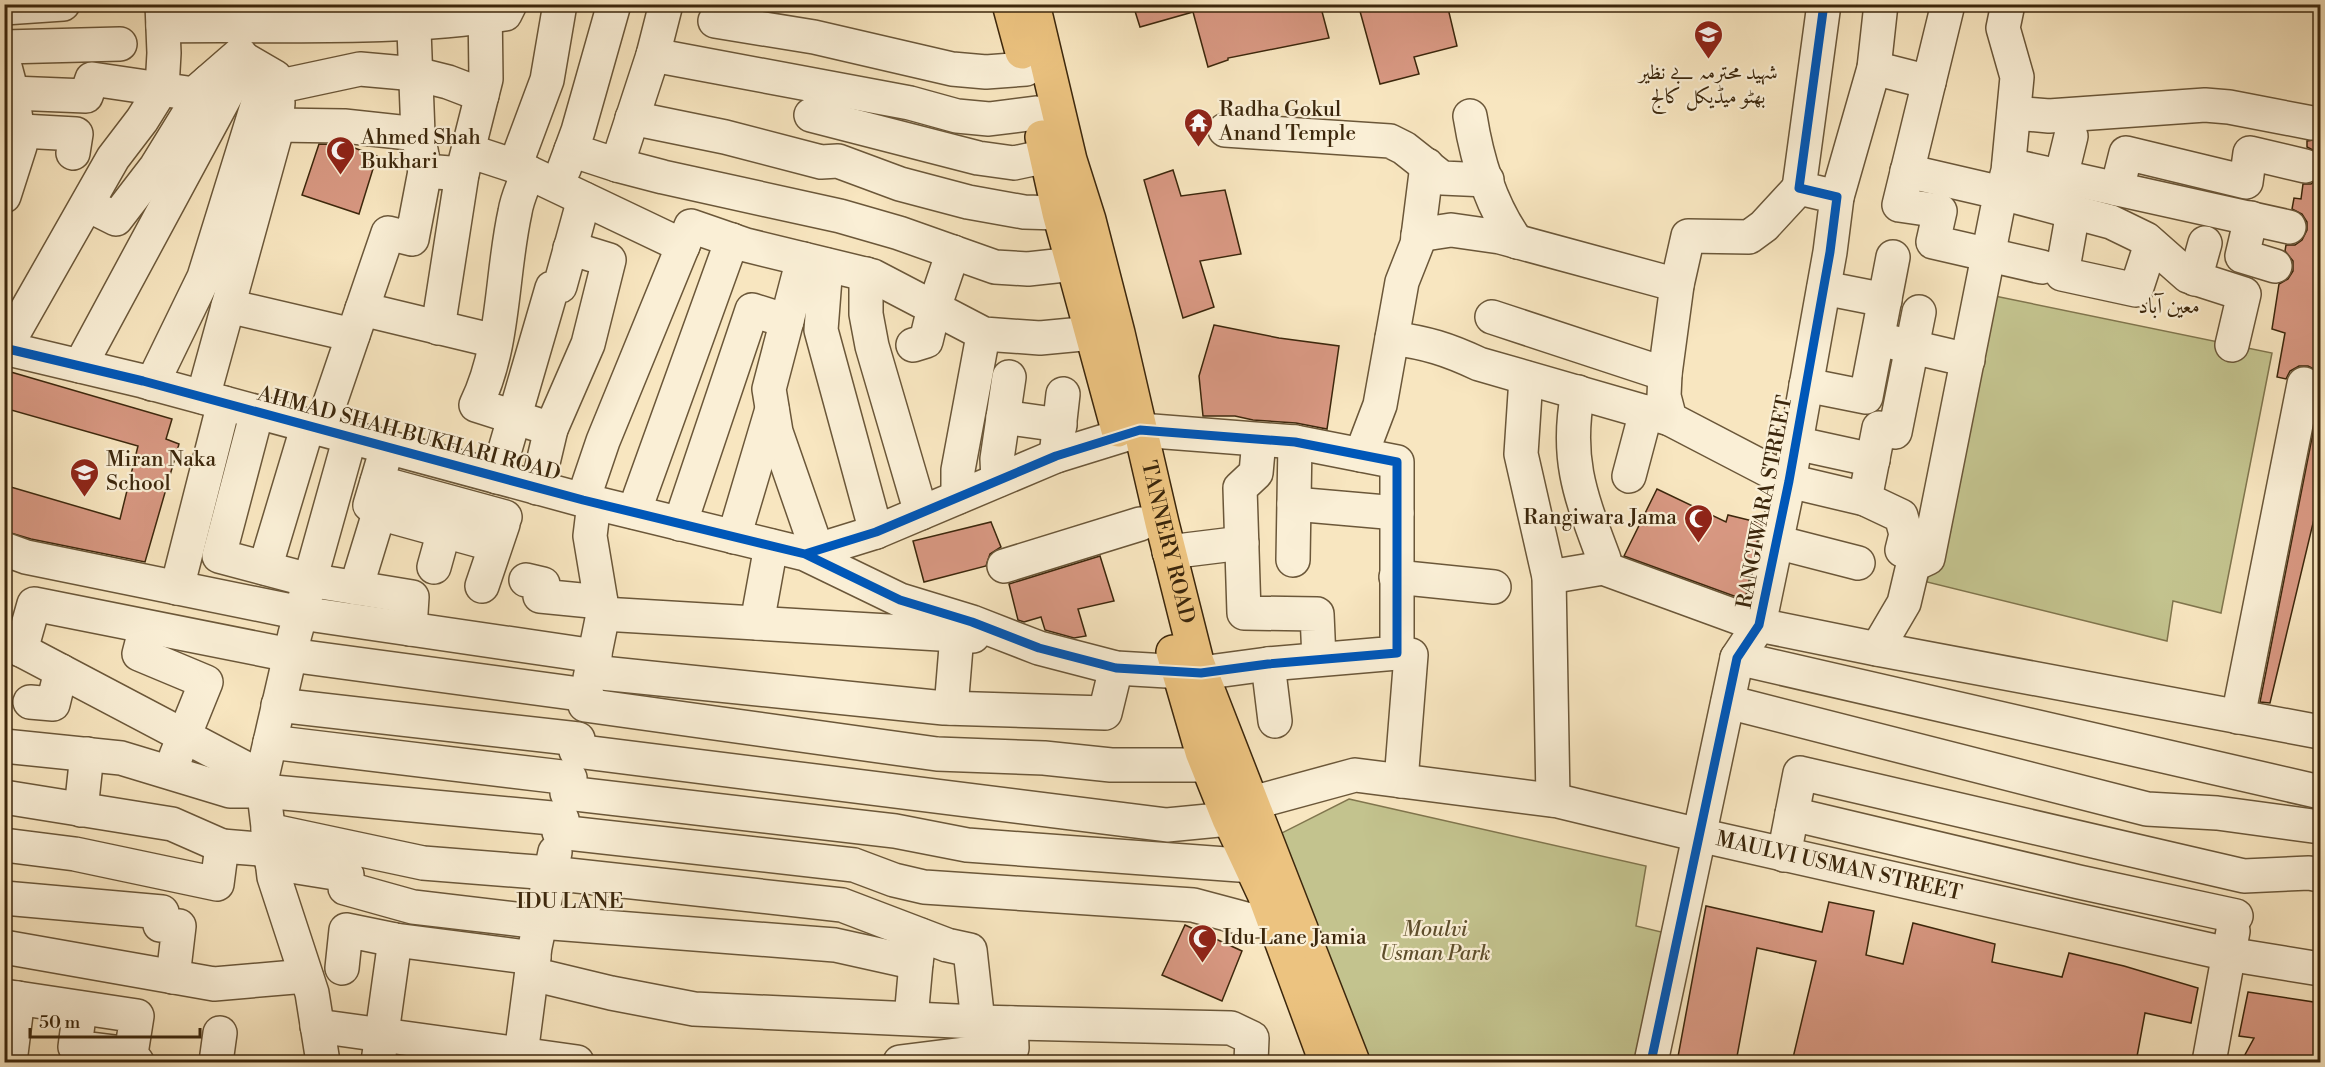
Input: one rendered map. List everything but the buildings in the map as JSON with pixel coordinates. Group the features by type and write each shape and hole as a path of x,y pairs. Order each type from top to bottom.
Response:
{"main road":[{"name":"TANNERY ROAD","path":"1009,4 1059,213 1093,333 1130,433 1169,552 1207,765 1218,788 1240,811 1253,866 1326,1062"},
{"name":"TANNERY ROAD","path":"1033,4 1070,160 1089,220 1118,333 1140,524 1190,673 1240,811 1353,1062"}],"street":[{"path":"4,8 63,4"},
{"path":"551,429 476,405 483,392 495,341 522,169 547,80 560,4"},
{"path":"517,482 514,416 552,288 560,286 570,248 572,150 614,4"},
{"path":"617,165 653,55 666,4"},
{"path":"1629,476 1658,415 1664,396 1677,285 1688,236 1749,237 1764,226 1799,188 1824,4"},
{"name":"RANGIWARA STREET","path":"1651,1062 1737,658 1759,625 1789,481 1824,288 1837,197 1874,68 1881,4"},
{"path":"1948,4 1899,205 1940,211 1933,242 2042,267"},
{"path":"1877,649 1904,603 1914,565 1928,558 2005,179 2017,77 2003,28 2008,4"},
{"path":"5,348 113,158 142,120 162,88 163,15 258,16 366,26 412,13 493,9 486,79 465,163 438,327"},
{"path":"412,13 418,134 426,171 412,239"},
{"path":"152,384 204,277 257,69 254,40 258,16"},
{"path":"765,76 774,18"},
{"path":"715,21 774,18 813,38 952,69 986,72 1026,69"},
{"path":"4,47 120,44"},
{"path":"653,55 910,103 957,116 989,119 1036,113"},
{"path":"1874,68 1929,82"},
{"path":"4,196 20,146 11,130 7,82 86,96 92,79 194,94 209,81 257,69 360,69 416,74 448,82 482,95"},
{"path":"177,588 197,507 228,306 275,136 278,103 257,69"},
{"path":"80,366 257,69"},
{"path":"88,205 116,219 156,167 209,81"},
{"path":"2014,113 2049,116 2205,105 2229,107 2312,123"},
{"path":"811,115 978,158 1014,163 1047,156"},
{"path":"1470,116 1476,154 1502,221 1517,242"},
{"path":"632,118 725,137 821,162 838,161 888,179 968,201 1024,212 1059,213"},
{"path":"276,125 344,126 418,134"},
{"path":"11,130 76,134 73,153"},
{"path":"1225,130 1390,141 1404,148 1442,178 1487,180"},
{"path":"2061,177 2071,136"},
{"path":"572,150 617,165 872,226 995,267 1028,269 1074,264"},
{"path":"2117,189 2126,153 2246,182 2250,153 2305,166"},
{"path":"2073,212 2062,274 2136,290 2148,242 2152,197 2159,161"},
{"path":"426,171 465,163 522,169 682,246"},
{"path":"1361,455 1380,405 1402,282 1417,244 1427,165"},
{"path":"1907,171 2005,179 2061,177 2289,227"},
{"path":"872,226 888,179"},
{"path":"2005,179 2073,212 2111,222 2148,242 2188,276 2244,294 2232,345"},
{"path":"1799,188 1837,197"},
{"path":"2251,218 2242,256 2275,266"},
{"path":"520,1058 540,922 590,682 602,608 590,537 589,501 603,441 691,226 732,240 873,276 984,334 1040,338 1093,333"},
{"path":"1418,235 1451,230 1517,242 1677,285"},
{"path":"265,568 326,430 357,322 388,233 450,248"},
{"path":"634,512 732,240"},
{"path":"2195,279 2205,243"},
{"path":"482,586 517,482 551,429 588,344 609,260 570,248"},
{"path":"913,345 926,341 934,308 953,252"},
{"path":"1806,385 1866,397 1893,257"},
{"path":"815,262 787,321 769,389 776,432 811,552 876,532 998,480 1060,425"},
{"path":"815,262 822,304 821,330 876,532"},
{"path":"866,274 866,314 872,346 921,513"},
{"path":"1824,288 1885,300"},
{"path":"228,306 357,322 438,327 495,341"},
{"path":"680,524 752,310 787,321"},
{"path":"1865,499 1879,428 1895,432 1919,312"},
{"path":"1492,317 1665,374"},
{"path":"1392,338 1430,344 1479,364 1658,415 1789,481 1865,499 1900,516 1906,534 1902,550"},
{"path":"1878,339 1968,360"},
{"path":"958,497 958,470 982,341"},
{"name":"AHMAD SHAH BUKHARI ROAD","path":"5,348 152,384 589,501 771,546 811,552 900,600 972,622 1039,648 1116,668 1190,673 1397,653"},
{"path":"998,480 997,459 1009,377"},
{"path":"1526,378 1521,454 1549,577 1553,800"},
{"path":"2238,717 2304,384"},
{"path":"1578,392 1573,418 1572,451 1582,501 1604,559 1603,568"},
{"path":"734,537 772,407"},
{"path":"257,412 219,556 309,580 412,597 410,629"},
{"path":"1003,417 1130,433 1295,442 1397,462 1397,653 1411,655 1401,781"},
{"path":"323,1062 306,976 274,877 263,784 278,705 309,580 326,430"},
{"path":"1259,440 1256,473 1240,488 1244,613 1317,614 1319,659"},
{"path":"1293,560 1295,442"},
{"path":"1795,443 1873,460"},
{"path":"356,588 378,497 387,448"},
{"path":"378,497 500,531"},
{"path":"378,497 444,531 500,531"},
{"path":"1293,504 1396,513"},
{"path":"197,507 230,514"},
{"path":"1004,566 1140,524"},
{"path":"434,567 444,531"},
{"path":"1776,542 1858,563"},
{"path":"1169,552 1242,543"},
{"path":"757,623 771,546"},
{"path":"4,549 26,557 300,613 410,629 590,682 945,755 1044,758 1111,765 1207,765"},
{"path":"1549,577 1603,568 1759,625 2238,717 2320,728"},
{"path":"1396,577 1494,587"},
{"path":"526,580 543,584 540,596 602,608 757,623 1015,639"},
{"path":"263,784 184,736 13,646 34,604 290,655 499,683 590,682 951,708 1105,713 1116,668"},
{"path":"146,627 139,654 206,682 169,772"},
{"path":"951,708 957,635"},
{"path":"1834,680 1844,642"},
{"path":"1737,658 2320,792"},
{"path":"1268,664 1275,721"},
{"path":"30,702 53,704 61,671"},
{"path":"494,729 499,683"},
{"path":"1728,702 2147,809 2217,813 2320,827"},
{"path":"278,705 494,729 568,785 854,865 910,884 924,887 1192,906 1253,921 1273,920"},
{"path":"270,742 494,769 568,785 967,844 1253,866"},
{"path":"4,746 121,758 230,791 263,784 490,812 568,785"},
{"path":"82,905 98,859 96,812 87,754"},
{"path":"938,797 945,755"},
{"path":"490,812 494,769"},
{"path":"1784,855 1800,772 2244,876 2315,874 2320,832"},
{"path":"761,815 767,775"},
{"name":"MAULVI USMAN STREET","path":"568,785 767,775 1167,825 1240,811 1355,775 1553,800 1784,855 2228,954 2320,969"},
{"path":"1968,896 1977,858 2014,775"},
{"path":"4,798 172,824 222,846 271,848 550,873 843,905 914,943"},
{"path":"1792,814 2236,916"},
{"path":"911,1018 914,943 910,884 916,835"},
{"path":"4,845 98,859 217,884 222,846"},
{"path":"271,848 347,875 345,888 413,907 540,922 835,945 914,943 947,945 970,950 978,1022"},
{"path":"2209,1062 2244,876"},
{"path":"4,898 162,912 160,925 179,926 173,977"},
{"path":"342,968 346,930 533,966 611,993 694,1009 978,1022 1231,1028 1252,1038 1251,1062"},
{"path":"380,1049 395,940"},
{"path":"4,946 214,984 306,976"},
{"path":"127,1015 134,970"},
{"path":"9,1062 11,997 138,1016 118,1058 75,1047 80,1008"},
{"path":"900,1062 1012,1048 1011,1023"},
{"path":"317,1026 380,1049 569,1062"}],"green space":[{"path":"1980,293 2272,353 2221,613 2173,601 2167,641 1927,582"},
{"name":"Moulvi Usman Park","path":"1349,799 1646,866 1636,926 1678,936 1651,1062 1353,1062 1266,841"}],"cycle path":[{"path":"1651,1062 1737,658 1759,625 1789,481 1830,252 1837,197 1799,188 1824,4"},
{"path":"4,348 143,381 583,500 805,554 876,532 1056,456 1140,430 1295,442 1397,462 1397,653 1268,664 1201,673 1116,668 1039,648 972,622 900,600 805,554"}],"place":[{"name":"شہید محترمہ بے نظیر بھٹو میڈیکل کالج","path":"1708,60"},
{"name":"Radha Gokul Anand Temple","path":"1198,148"},
{"name":"Ahmed Shah Bukhari","path":"340,176"},
{"name":"Miran Naka School","path":"85,498"},
{"name":"Rangiwara Jama","path":"1698,544"},
{"name":"Idu Lane Jamia","path":"1202,964"}],"district":[{"name":"معین آباد","path":"2169,306"},
{"name":"IDU LANE","path":"570,901"}]}
